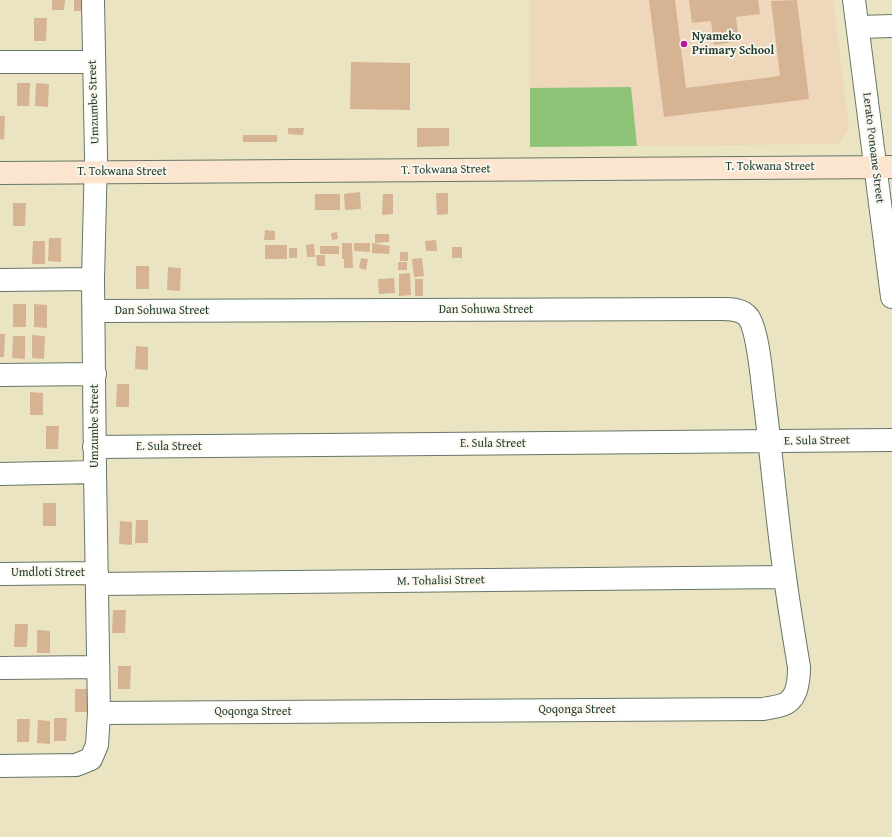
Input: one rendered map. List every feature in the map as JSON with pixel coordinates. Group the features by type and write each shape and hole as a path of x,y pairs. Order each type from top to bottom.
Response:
{"street":[{"name":"Umzumbe Street","path":"0,766 76,765 90,759 97,745 99,713 94,448 95,374 93,279 95,173 93,0"},
{"name":"Lerato Ponoane Street","path":"854,0 884,167 892,297"},
{"path":"858,27 892,26"},
{"path":"0,62 93,62"},
{"name":"T. Tokwana Street","path":"0,173 884,167"},
{"path":"0,280 93,279"},
{"name":"Dan Sohuwa Street","path":"94,311 732,309 742,312 748,316 752,324 759,359 770,442"},
{"path":"0,375 95,374"},
{"name":"E. Sula Street","path":"94,448 892,440"},
{"name":"Qoqonga Street","path":"99,713 763,709 788,702 794,694 798,681 799,667 785,577 770,442"},
{"path":"0,474 95,472"},
{"name":"Umdloti Street","path":"0,574 97,578"},
{"name":"M. Tohalisi Street","path":"97,578 785,577"},
{"path":"0,668 98,667"}],"shaded area":[{"name":"Nyameko Primary School","path":"529,0 833,0 849,128 838,144 530,147"}],"green space":[{"path":"631,87 637,146 530,147 530,88"}],"building":[{"path":"52,0 65,0 64,10 52,10"},
{"path":"74,0 87,0 87,11 74,11"},
{"path":"649,0 675,0 686,88 780,76 771,1 797,0 809,99 664,117"},
{"path":"689,0 758,0 760,14 736,17 739,41 714,45 711,21 692,23"},
{"path":"34,18 47,18 46,41 34,41"},
{"path":"351,62 410,63 410,110 350,109"},
{"path":"17,83 30,83 29,106 17,106"},
{"path":"36,83 49,84 48,107 35,106"},
{"path":"0,116 5,116 4,140 0,139"},
{"path":"288,128 304,128 303,135 288,134"},
{"path":"417,128 449,128 449,146 417,147"},
{"path":"243,135 277,135 277,142 243,142"},
{"path":"360,192 361,209 345,210 344,194"},
{"path":"436,193 448,193 448,214 437,215"},
{"path":"315,194 340,194 340,210 315,210"},
{"path":"383,194 393,194 393,214 382,215"},
{"path":"13,203 26,203 25,226 13,226"},
{"path":"265,230 275,231 275,240 264,240"},
{"path":"337,232 338,239 332,240 331,233"},
{"path":"375,234 389,234 389,242 375,243"},
{"path":"49,238 61,238 61,262 48,261"},
{"path":"436,240 437,251 426,251 425,241"},
{"path":"33,241 45,241 45,264 32,264"},
{"path":"342,243 352,243 353,268 344,268 344,259 342,259"},
{"path":"354,243 370,243 370,252 354,251"},
{"path":"372,243 390,246 389,254 372,253"},
{"path":"314,244 315,257 307,257 306,245"},
{"path":"265,245 287,245 287,259 265,259"},
{"path":"320,246 339,246 339,254 320,254"},
{"path":"452,247 462,247 462,258 452,258"},
{"path":"289,248 297,248 297,258 289,258"},
{"path":"400,252 408,252 408,261 400,261"},
{"path":"316,255 325,255 325,266 317,266"},
{"path":"361,258 368,259 366,270 359,268"},
{"path":"422,258 424,276 414,277 412,259"},
{"path":"398,262 407,262 407,270 398,270"},
{"path":"136,266 149,266 149,289 136,289"},
{"path":"168,267 181,268 180,291 167,290"},
{"path":"410,273 411,295 399,296 399,274"},
{"path":"394,278 395,293 379,294 378,279"},
{"path":"415,279 423,279 423,296 415,296"},
{"path":"13,304 26,304 26,327 13,327"},
{"path":"34,304 47,305 47,328 34,327"},
{"path":"0,334 5,334 4,357 0,357"},
{"path":"32,335 45,336 44,359 32,358"},
{"path":"13,336 25,336 25,359 12,358"},
{"path":"136,346 148,347 148,370 135,369"},
{"path":"117,384 129,384 129,407 116,407"},
{"path":"30,392 43,393 43,415 30,415"},
{"path":"46,426 59,426 58,449 46,449"},
{"path":"43,503 56,503 56,526 43,526"},
{"path":"136,520 148,520 148,543 135,543"},
{"path":"120,521 132,522 132,545 119,544"},
{"path":"113,610 126,610 125,633 112,633"},
{"path":"15,624 28,624 27,647 14,647"},
{"path":"37,630 50,631 50,653 37,653"},
{"path":"118,666 131,666 130,689 118,689"},
{"path":"75,689 88,689 87,712 75,712"},
{"path":"54,718 67,718 66,741 54,741"},
{"path":"17,719 30,719 29,742 17,742"},
{"path":"38,720 50,721 50,744 37,743"}],"place":[{"name":"Nyameko Primary School","path":"684,44"}]}
